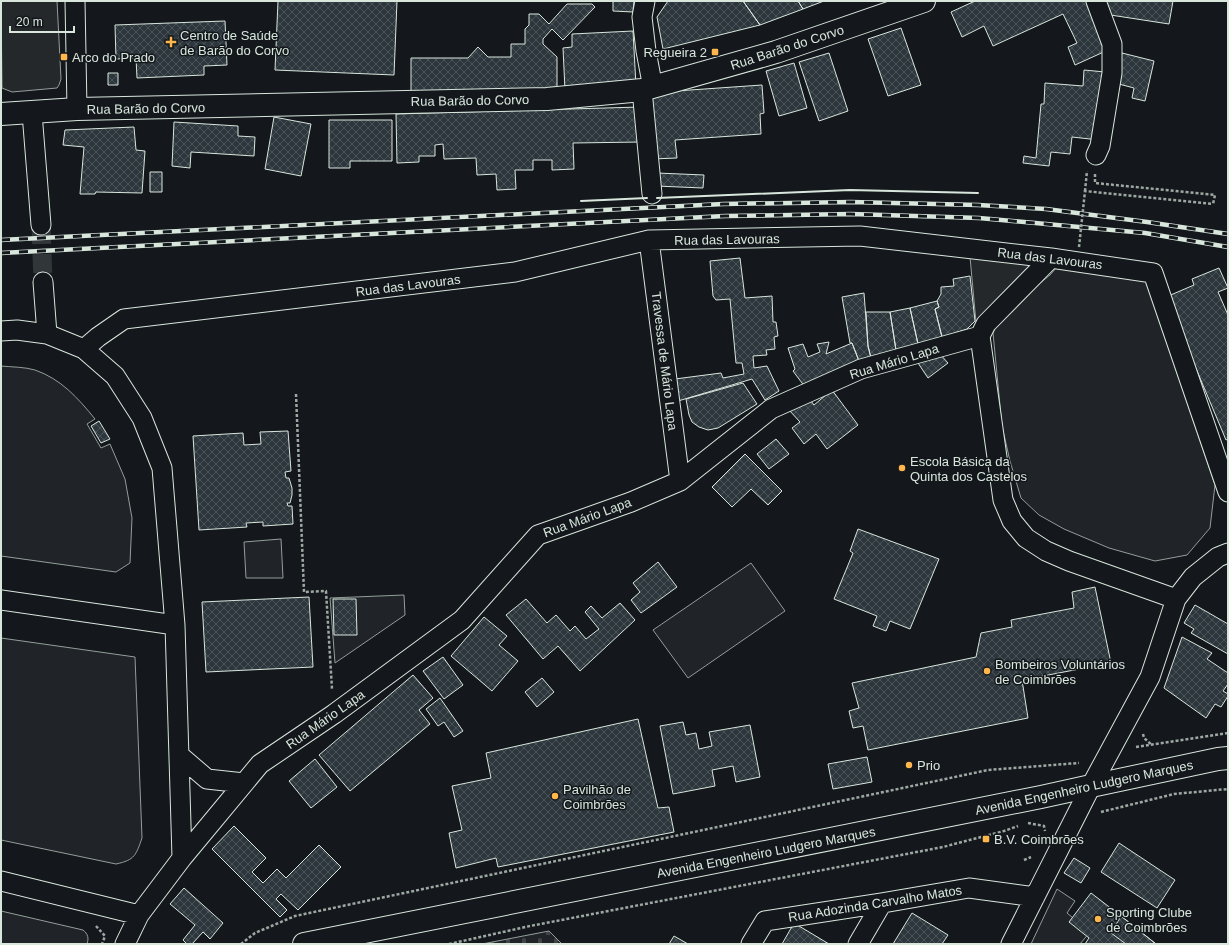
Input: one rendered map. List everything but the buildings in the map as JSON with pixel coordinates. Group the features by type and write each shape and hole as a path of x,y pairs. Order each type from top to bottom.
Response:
{"main road":[{"name":"Rua Barão do Corvo","path":"1,114 76,109 547,99 648,89 776,52 924,1"},
{"name":"Avenida Engenheiro Ludgero Marques","path":"304,944 1046,796 1228,758"}],"street":[{"path":"75,1 76,109"},
{"path":"645,1 642,17 646,52 652,194"},
{"path":"1092,162 1100,146 1112,73 1112,44 1096,1"},
{"path":"32,113 41,225"},
{"name":"Rua das Lavouras","path":"84,349 124,319 516,272 650,240 860,236 1051,258 1153,272 1228,492"},
{"name":"Travessa de Mário Lapa","path":"650,240 680,481"},
{"path":"1051,258 986,324 980,336 1003,500 1012,521 1026,538 1046,551 1069,561 1176,599"},
{"path":"43,282 47,334"},
{"path":"1,331 16,330 47,334 84,349 115,376 142,418 162,468 175,625 182,858"},
{"name":"Rua Mário Lapa","path":"125,944 139,915 182,858 260,764 334,714 462,620 538,535 632,502 680,481 771,410 861,369 980,336"},
{"path":"1012,944 1091,786 1150,677 1176,599 1193,577 1218,557 1228,553"},
{"path":"1,600 175,625"},
{"path":"179,756 207,779 244,783"},
{"path":"1,882 139,915"},
{"name":"Rua Adozinda Carvalho Matos","path":"751,944 765,921 969,888 1035,897"},
{"path":"858,944 882,903"}],"path":[{"path":"1085,191 1213,204 1215,195 1095,183 1092,162"},
{"path":"1079,247 1085,191 1092,162"},
{"path":"296,394 304,592 326,591 334,714"},
{"path":"1152,745 1228,733"},
{"path":"240,944 255,933 295,916 988,770 1078,764"},
{"path":"1106,811 1174,794 1228,789"},
{"path":"449,944 530,926 943,846 1004,831 1028,823 1044,826 1046,834"},
{"path":"1024,860 1038,854"},
{"path":"95,925 105,936 102,944"}],"green space":[{"path":"1057,267 1146,281 1215,485 1210,528 1187,555 1155,561 1109,548 1064,529 1039,515 1021,498 1002,426 993,333 1001,315 1050,275"},
{"path":"1,366 35,370 53,378 68,390 95,419 87,424 101,448 110,444 125,479 132,518 130,563 116,572 1,556"},
{"path":"281,539 283,578 246,578 244,542"},
{"path":"751,563 785,611 688,678 653,630"},
{"path":"404,595 405,615 335,663 330,598"},
{"path":"1,638 135,657 142,838 136,853 127,861 116,864 1,840"},
{"path":"1057,889 1075,901 1067,913 1090,932 1080,944 1031,944"},
{"path":"1,911 83,930 88,936 87,944 1,944"},
{"path":"549,931 562,944 482,944"}],"shaded area":[{"path":"1,1 57,1 61,79 57,88 12,92 2,88"},
{"path":"970,257 1039,262 976,322"}],"tunnel":[{"path":"41,225 43,282"}],"railway":[{"path":"1,240 723,204 851,202 978,205 1046,209 1228,234"},
{"path":"1,253 725,216 851,214 979,218 1145,233 1228,247"}],"wall":[{"path":"657,198 850,190 978,193"},
{"path":"581,201 647,198"}],"place":[{"name":"Centro de Saúde de Barão do Corvo","path":"171,42"},
{"name":"Regueira 2","path":"715,52"},
{"name":"Arco do Prado","path":"64,57"},
{"name":"Escola Básica da Quinta dos Castelos","path":"902,468"},
{"name":"Bombeiros Voluntários de Coimbrões","path":"987,671"},
{"name":"Prio","path":"909,765"},
{"name":"Pavilhão de Coimbrões","path":"555,796"},
{"name":"B.V. Coimbrões","path":"986,839"},
{"name":"Sporting Clube de Coimbrões","path":"1098,919"}]}
